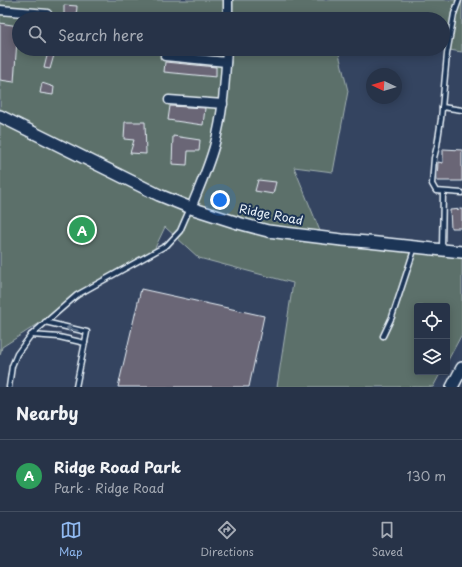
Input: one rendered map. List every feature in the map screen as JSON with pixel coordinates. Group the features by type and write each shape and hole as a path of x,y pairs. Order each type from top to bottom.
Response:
{"street":[{"path":"228,0 228,12"},
{"path":"0,10 24,12"},
{"path":"165,56 226,62"},
{"path":"190,208 214,147 223,104 226,56"},
{"path":"169,100 223,104"},
{"name":"Ridge Road","path":"0,116 140,186 190,208 238,223 268,231 462,252"},
{"path":"452,387 462,368"}],"lane":[{"path":"450,37 454,14 459,0"},
{"path":"447,56 432,184 436,191 462,192"},
{"path":"442,107 462,110"},
{"path":"442,250 443,192"},
{"path":"9,387 12,366 17,354 31,335 77,295 167,246 180,231 190,208"},
{"path":"383,336 392,317 415,247"},
{"path":"45,322 88,332 76,387"},
{"path":"31,335 59,337 85,343"}],"green space":[{"path":"0,0 462,0 462,52 450,50 450,12 12,12 12,56 339,56 348,91 333,172 294,167 322,236 462,254 462,334 450,356 450,303 414,303 414,375 439,375 433,387 277,387 293,283 199,258 165,227 154,250 2,347 0,355"}],"building":[{"path":"64,5 77,6 77,12 64,12"},
{"path":"0,23 12,25 12,56 16,56 14,82 0,80"},
{"path":"47,56 54,56 50,69 44,68"},
{"path":"165,62 216,67 216,77 164,72"},
{"path":"42,83 54,87 53,95 40,93"},
{"path":"170,106 205,108 203,125 168,120"},
{"path":"125,122 145,122 146,154 130,153 134,140 124,139"},
{"path":"173,136 200,140 199,151 188,151 187,165 172,164"},
{"path":"443,149 462,150 462,181 437,181 438,162 443,163"},
{"path":"258,180 276,182 273,194 255,191"},
{"path":"462,209 462,228 451,228 450,210"},
{"path":"141,289 264,316 249,387 118,387"}],"place":[{"name":"Ridge Road Park","path":"82,230"}]}
